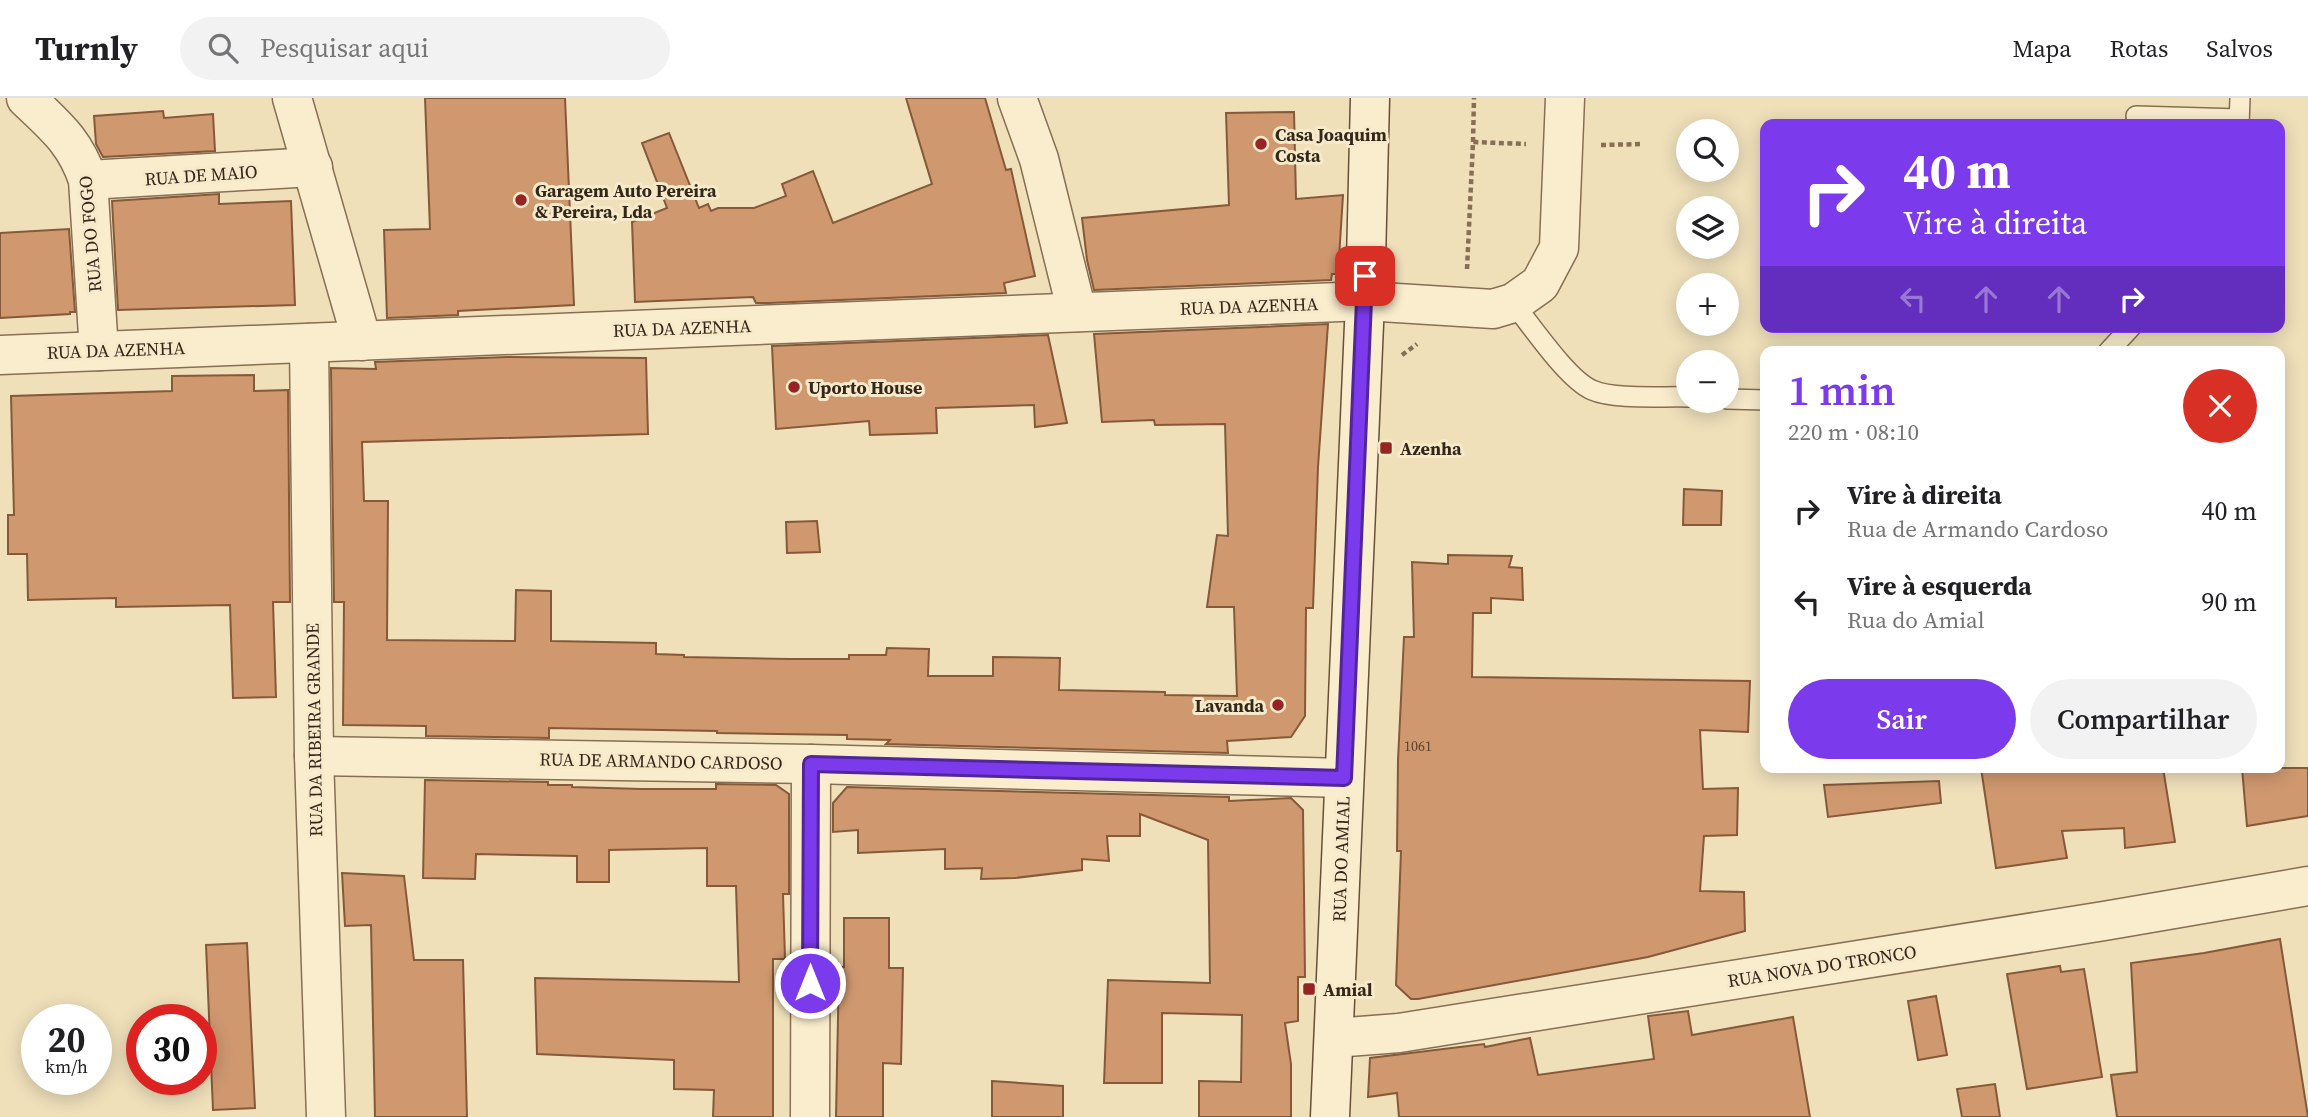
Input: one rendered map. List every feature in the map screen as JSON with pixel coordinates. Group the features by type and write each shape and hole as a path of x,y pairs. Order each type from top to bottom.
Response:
{"street":[{"name":"RUA DO FOGO","path":"26,98 64,134 81,159 88,180 99,351"},
{"path":"292,98 362,341"},
{"path":"1017,98 1039,159 1077,312"},
{"name":"RUA DO AMIAL","path":"1330,1117 1362,360 1370,98"},
{"path":"1513,303 1540,284 1559,248 1565,98"},
{"name":"RUA DE MAIO","path":"88,180 313,167"},
{"name":"RUA DA AZENHA","path":"0,355 1364,301 1493,309 1513,303"},
{"name":"RUA DA RIBEIRA GRANDE","path":"309,343 314,756 326,1117"},
{"name":"RUA DE ARMANDO CARDOSO","path":"314,756 811,764 1344,778"},
{"path":"810,1117 811,764"},
{"name":"RUA NOVA DO TRONCO","path":"1334,1038 1399,1033 2308,886"}],"lane":[{"path":"2239,119 2240,98"},
{"path":"2136,117 2188,119"},
{"path":"1513,303 1576,379 1593,390 1615,395 1676,397"},
{"path":"2114,346 2125,333"},
{"path":"1739,399 1760,400"}],"path":[{"path":"1465,308 1474,98"},
{"path":"1473,142 1643,144"},
{"path":"1362,360 1398,362 1407,350 1423,340"}],"building":[{"name":"Garagem Auto Pereira & Pereira, Lda","path":"425,98 565,98 574,305 387,318 384,230 430,229"},
{"path":"906,98 985,98 1006,170 1011,169 1035,276 1004,283 1006,293 769,303 756,303 753,297 635,302 632,222 667,208 642,143 669,133 699,208 708,204 711,211 718,208 754,208 786,196 782,184 813,171 833,223 932,184"},
{"path":"163,111 164,118 213,114 215,151 103,157 96,144 94,116"},
{"path":"1294,112 1296,199 1343,195 1338,274 1332,274 1331,280 1094,290 1082,218 1229,205 1226,113"},
{"path":"219,194 219,204 291,201 295,305 118,310 112,201"},
{"path":"69,229 75,312 0,318 0,233"},
{"path":"1328,324 1318,467 1313,608 1306,608 1305,716 1291,737 1227,741 1228,753 886,744 890,740 847,739 847,735 717,731 549,728 549,738 426,736 426,726 343,725 344,602 334,602 331,368 376,369 375,362 507,357 646,358 648,434 362,442 364,501 388,501 387,640 515,641 516,590 551,591 551,641 656,643 656,654 684,657 849,659 849,655 886,655 887,648 929,649 928,676 993,676 993,657 1060,658 1059,690 1237,696 1234,607 1207,607 1217,535 1228,536 1225,424 1155,425 1154,420 1102,422 1094,334"},
{"path":"1048,335 1067,423 1035,427 1034,405 936,408 937,433 870,435 869,421 776,429 772,346"},
{"path":"254,375 254,391 288,390 290,602 273,602 276,697 233,698 230,605 116,607 116,598 28,600 27,554 8,554 8,515 14,515 11,396 172,391 172,376"},
{"path":"1684,489 1722,491 1721,525 1683,525"},
{"path":"817,521 820,552 787,553 786,522"},
{"path":"1448,555 1512,556 1509,567 1522,568 1523,600 1491,598 1491,613 1473,613 1472,677 1750,681 1748,732 1700,730 1703,789 1738,788 1737,835 1704,836 1700,891 1744,892 1745,931 1648,957 1418,999 1411,999 1396,985 1401,851 1397,851 1398,760 1404,637 1414,637 1412,562 1448,564"},
{"path":"2285,768 2308,768 2308,816 2247,826 2242,773 2285,773"},
{"path":"1982,773 2164,773 2175,842 2125,848 2124,828 2062,831 2067,858 1996,868"},
{"path":"425,780 548,782 548,785 572,787 642,789 716,789 716,784 776,785 789,794 789,894 783,894 785,959 773,959 773,1117 713,1117 714,1090 674,1089 674,1060 537,1054 535,978 739,982 736,886 707,886 707,848 609,850 609,882 577,882 577,856 476,854 475,879 423,878"},
{"path":"1939,781 1941,803 1828,817 1824,785"},
{"path":"847,787 1229,797 1229,801 1291,798 1303,810 1305,977 1298,977 1298,1021 1285,1023 1291,1064 1291,1117 1199,1117 1199,1081 1241,1082 1242,1015 1162,1013 1162,1083 1104,1083 1108,980 1210,983 1208,840 1140,814 1140,836 1107,836 1109,861 1082,859 1082,870 981,879 982,868 945,869 945,849 858,853 858,830 833,832 833,803"},
{"path":"342,873 404,876 414,960 463,960 467,1117 375,1117 371,925 345,926"},
{"path":"844,918 889,918 889,968 903,968 901,1064 883,1063 883,1117 836,1117 839,967 844,967"},
{"path":"2280,939 2308,1117 2117,1117 2111,1075 2137,1072 2131,963"},
{"path":"247,943 255,1108 213,1110 212,1095 217,1095 217,1004 209,1004 206,945"},
{"path":"2060,966 2061,972 2084,969 2102,1077 2027,1089 2007,974"},
{"path":"1936,996 1947,1055 1918,1060 1908,1001"},
{"path":"1688,1011 1692,1035 1793,1017 1810,1117 1399,1117 1397,1093 1368,1097 1370,1058 1484,1044 1485,1047 1530,1038 1538,1075 1654,1059 1648,1016"},
{"path":"992,1081 1063,1086 1063,1117 992,1117"},
{"path":"1995,1084 2000,1117 1962,1117 1957,1089"}],"place":[{"name":"Casa Joaquim Costa","path":"1261,144"},
{"name":"Garagem Auto Pereira & Pereira, Lda","path":"521,200"},
{"name":"Uporto House","path":"794,387"},
{"name":"Azenha","path":"1386,448"},
{"name":"Lavanda","path":"1278,705"},
{"name":"Amial","path":"1309,989"}],"route":[{"path":"810,983 811,764 1344,778 1365,276"}]}
